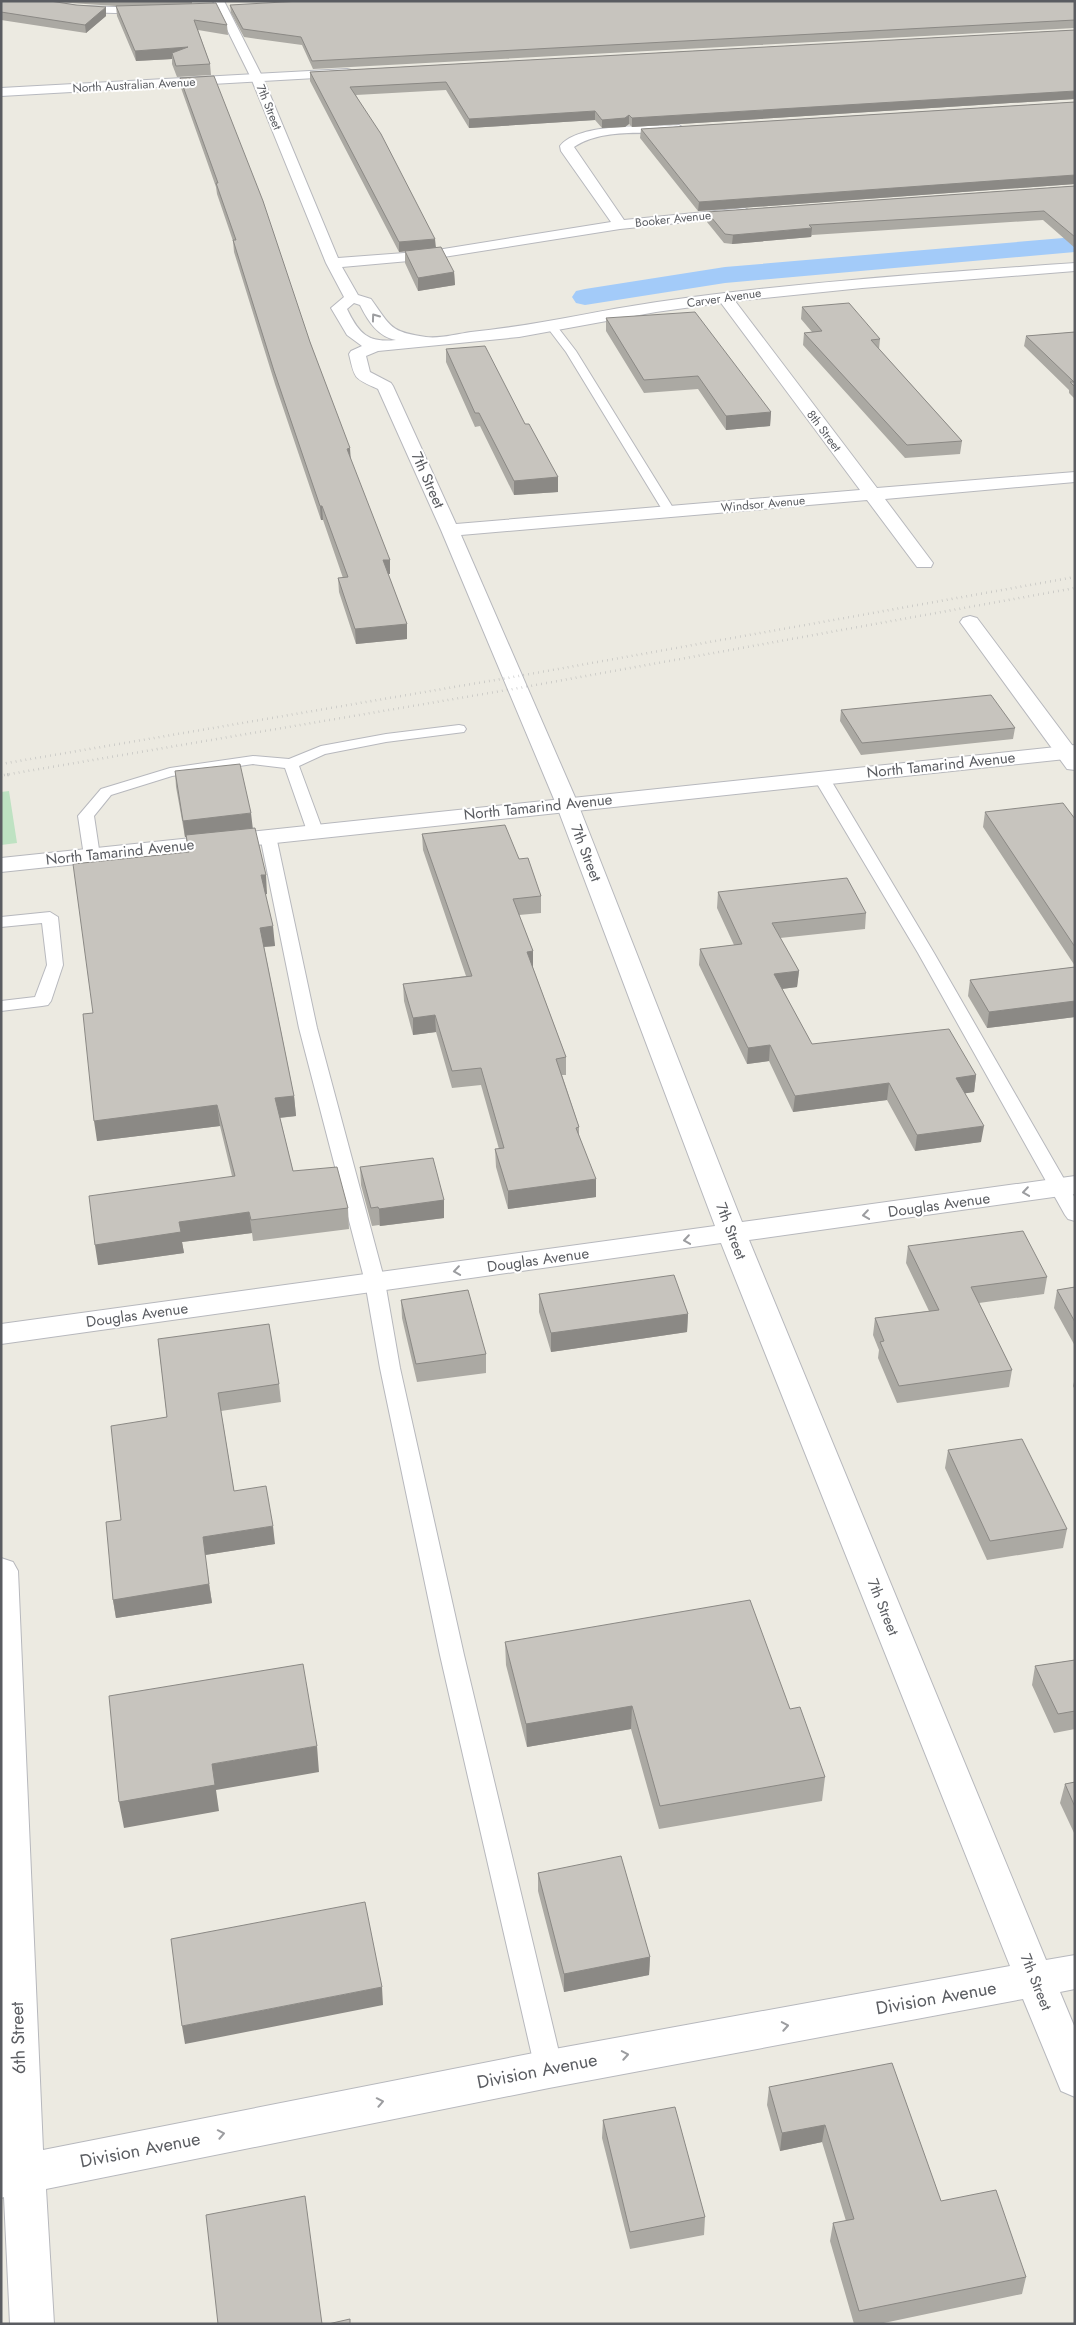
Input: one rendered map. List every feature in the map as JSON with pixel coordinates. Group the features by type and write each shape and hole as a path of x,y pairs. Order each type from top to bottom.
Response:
{"street":[{"path":"28,1 103,11 168,11"},
{"name":"7th Street","path":"220,7 255,73 333,263 352,298 366,302 374,317 389,334 433,342"},
{"name":"North Australian Avenue","path":"1,82 361,68"},
{"name":"North Australian Avenue","path":"1,92 255,73"},
{"path":"620,225 567,146 580,137 592,135 691,129"},
{"name":"Booker Avenue","path":"333,263 431,255 620,225 762,210"},
{"path":"1068,268 1075,282"},
{"name":"Carver Avenue","path":"375,347 433,342 552,327 656,307 862,282 1068,268"},
{"path":"352,298 339,308 348,328 365,342 375,347"},
{"name":"8th Street","path":"724,298 924,563"},
{"path":"375,347 357,354 362,375 391,373 399,357 433,342"},
{"name":"7th Street","path":"391,373 450,530 567,804 732,1234 1075,2078"},
{"name":"Windsor Avenue","path":"450,530 1075,477"},
{"path":"970,622 1072,756"},
{"name":"North Tamarind Avenue","path":"1,865 821,777 1072,756"},
{"name":"Douglas Avenue","path":"1,1334 1067,1186"},
{"name":"6th Street","path":"1,1571 12,2176 32,2324"},
{"name":"Division Avenue","path":"12,2176 549,2069 1075,1972"}],"lane":[{"path":"552,327 571,351 669,511"},
{"path":"92,856 86,816 106,792 170,772 253,760 291,764 321,750 386,738 459,729"},
{"path":"291,764 315,831"},
{"path":"821,777 1067,1186 1075,1215"},
{"path":"268,836 308,1028 375,1282 390,1368 450,1646 549,2069"},
{"path":"1,922 50,917 55,965 42,1001 1,1006"}],"green space":[{"path":"9,791 17,843 1,845 1,792"}],"building":[{"path":"1,1 50,1 106,7 85,25 1,12"},
{"path":"301,1 1075,1 1075,20 312,61 301,37 243,29 230,5"},
{"path":"216,3 227,25 194,20 210,64 176,66 172,53 188,47 135,51 116,6"},
{"path":"1075,30 1075,91 632,118 629,115 625,118 602,120 595,111 469,119 446,82 350,87 381,134 435,239 399,242 310,72"},
{"path":"214,76 263,201 310,342 350,448 347,449 390,560 383,560 407,624 355,629 338,578 348,577 322,506 320,506 274,371 233,240 236,240 216,183 218,183 180,78"},
{"path":"1075,102 1075,175 699,202 641,129"},
{"path":"1075,186 1075,237 1044,211 809,225 812,228 733,235 725,234 707,212"},
{"path":"441,247 454,272 418,278 405,251"},
{"path":"849,303 880,339 871,340 962,441 907,445 804,333 822,331 802,307"},
{"path":"695,312 771,412 726,416 698,376 644,380 606,318"},
{"path":"1075,332 1075,387 1070,382 1074,382 1026,336"},
{"path":"485,346 525,424 529,424 558,477 514,481 479,413 475,413 446,349"},
{"path":"991,695 1015,728 862,743 841,710"},
{"path":"240,764 251,813 183,821 175,771"},
{"path":"1063,803 1075,819 1075,947 985,812"},
{"path":"505,825 519,859 528,858 541,896 513,899 533,951 527,952 566,1057 556,1059 579,1127 576,1128 596,1179 508,1191 495,1149 504,1148 481,1068 452,1071 435,1015 413,1018 403,984 472,976 422,834"},
{"path":"255,828 266,875 261,875 273,926 260,928 294,1096 275,1098 293,1171 337,1167 348,1208 251,1220 249,1212 179,1222 181,1232 95,1245 89,1196 235,1176 217,1105 94,1121 83,1014 93,1013 73,864 189,852 186,835"},
{"path":"847,878 866,913 772,923 799,971 774,974 812,1044 949,1029 976,1075 956,1078 984,1126 917,1135 889,1083 795,1096 770,1045 748,1048 700,949 742,944 718,892"},
{"path":"1075,967 1075,1001 989,1012 970,980"},
{"path":"433,1158 444,1200 379,1209 378,1207 371,1208 360,1167"},
{"path":"1023,1231 1047,1277 971,1287 1012,1370 899,1386 880,1342 884,1341 875,1318 939,1310 908,1246"},
{"path":"674,1275 688,1314 551,1333 539,1294"},
{"path":"1075,1287 1075,1322 1057,1290"},
{"path":"468,1290 486,1354 416,1364 401,1300"},
{"path":"269,1324 279,1384 218,1393 234,1491 266,1486 273,1526 203,1537 209,1584 113,1600 106,1522 121,1520 111,1426 167,1417 158,1339"},
{"path":"1022,1439 1067,1529 990,1541 948,1450"},
{"path":"750,1600 790,1709 800,1707 825,1777 660,1806 632,1706 526,1724 505,1642"},
{"path":"1075,1660 1075,1711 1058,1714 1035,1666"},
{"path":"303,1664 317,1746 212,1764 215,1785 119,1802 109,1696"},
{"path":"1075,1782 1075,1807 1065,1784"},
{"path":"621,1856 650,1957 564,1974 538,1873"},
{"path":"365,1902 382,1987 182,2026 171,1939"},
{"path":"892,2063 941,2201 996,2190 1026,2277 859,2311 833,2223 854,2219 825,2125 782,2133 769,2087"},
{"path":"675,2107 705,2217 630,2232 603,2120"},
{"path":"305,2196 322,2324 218,2324 206,2215"},
{"path":"350,2319 350,2324 328,2324"}],"waterway":[{"path":"585,297 725,275 1075,244"}],"railway":[{"path":"1,764 513,677 1075,577"},
{"path":"4,775 519,688 1075,588"},
{"path":"1,776 12,774"}]}
